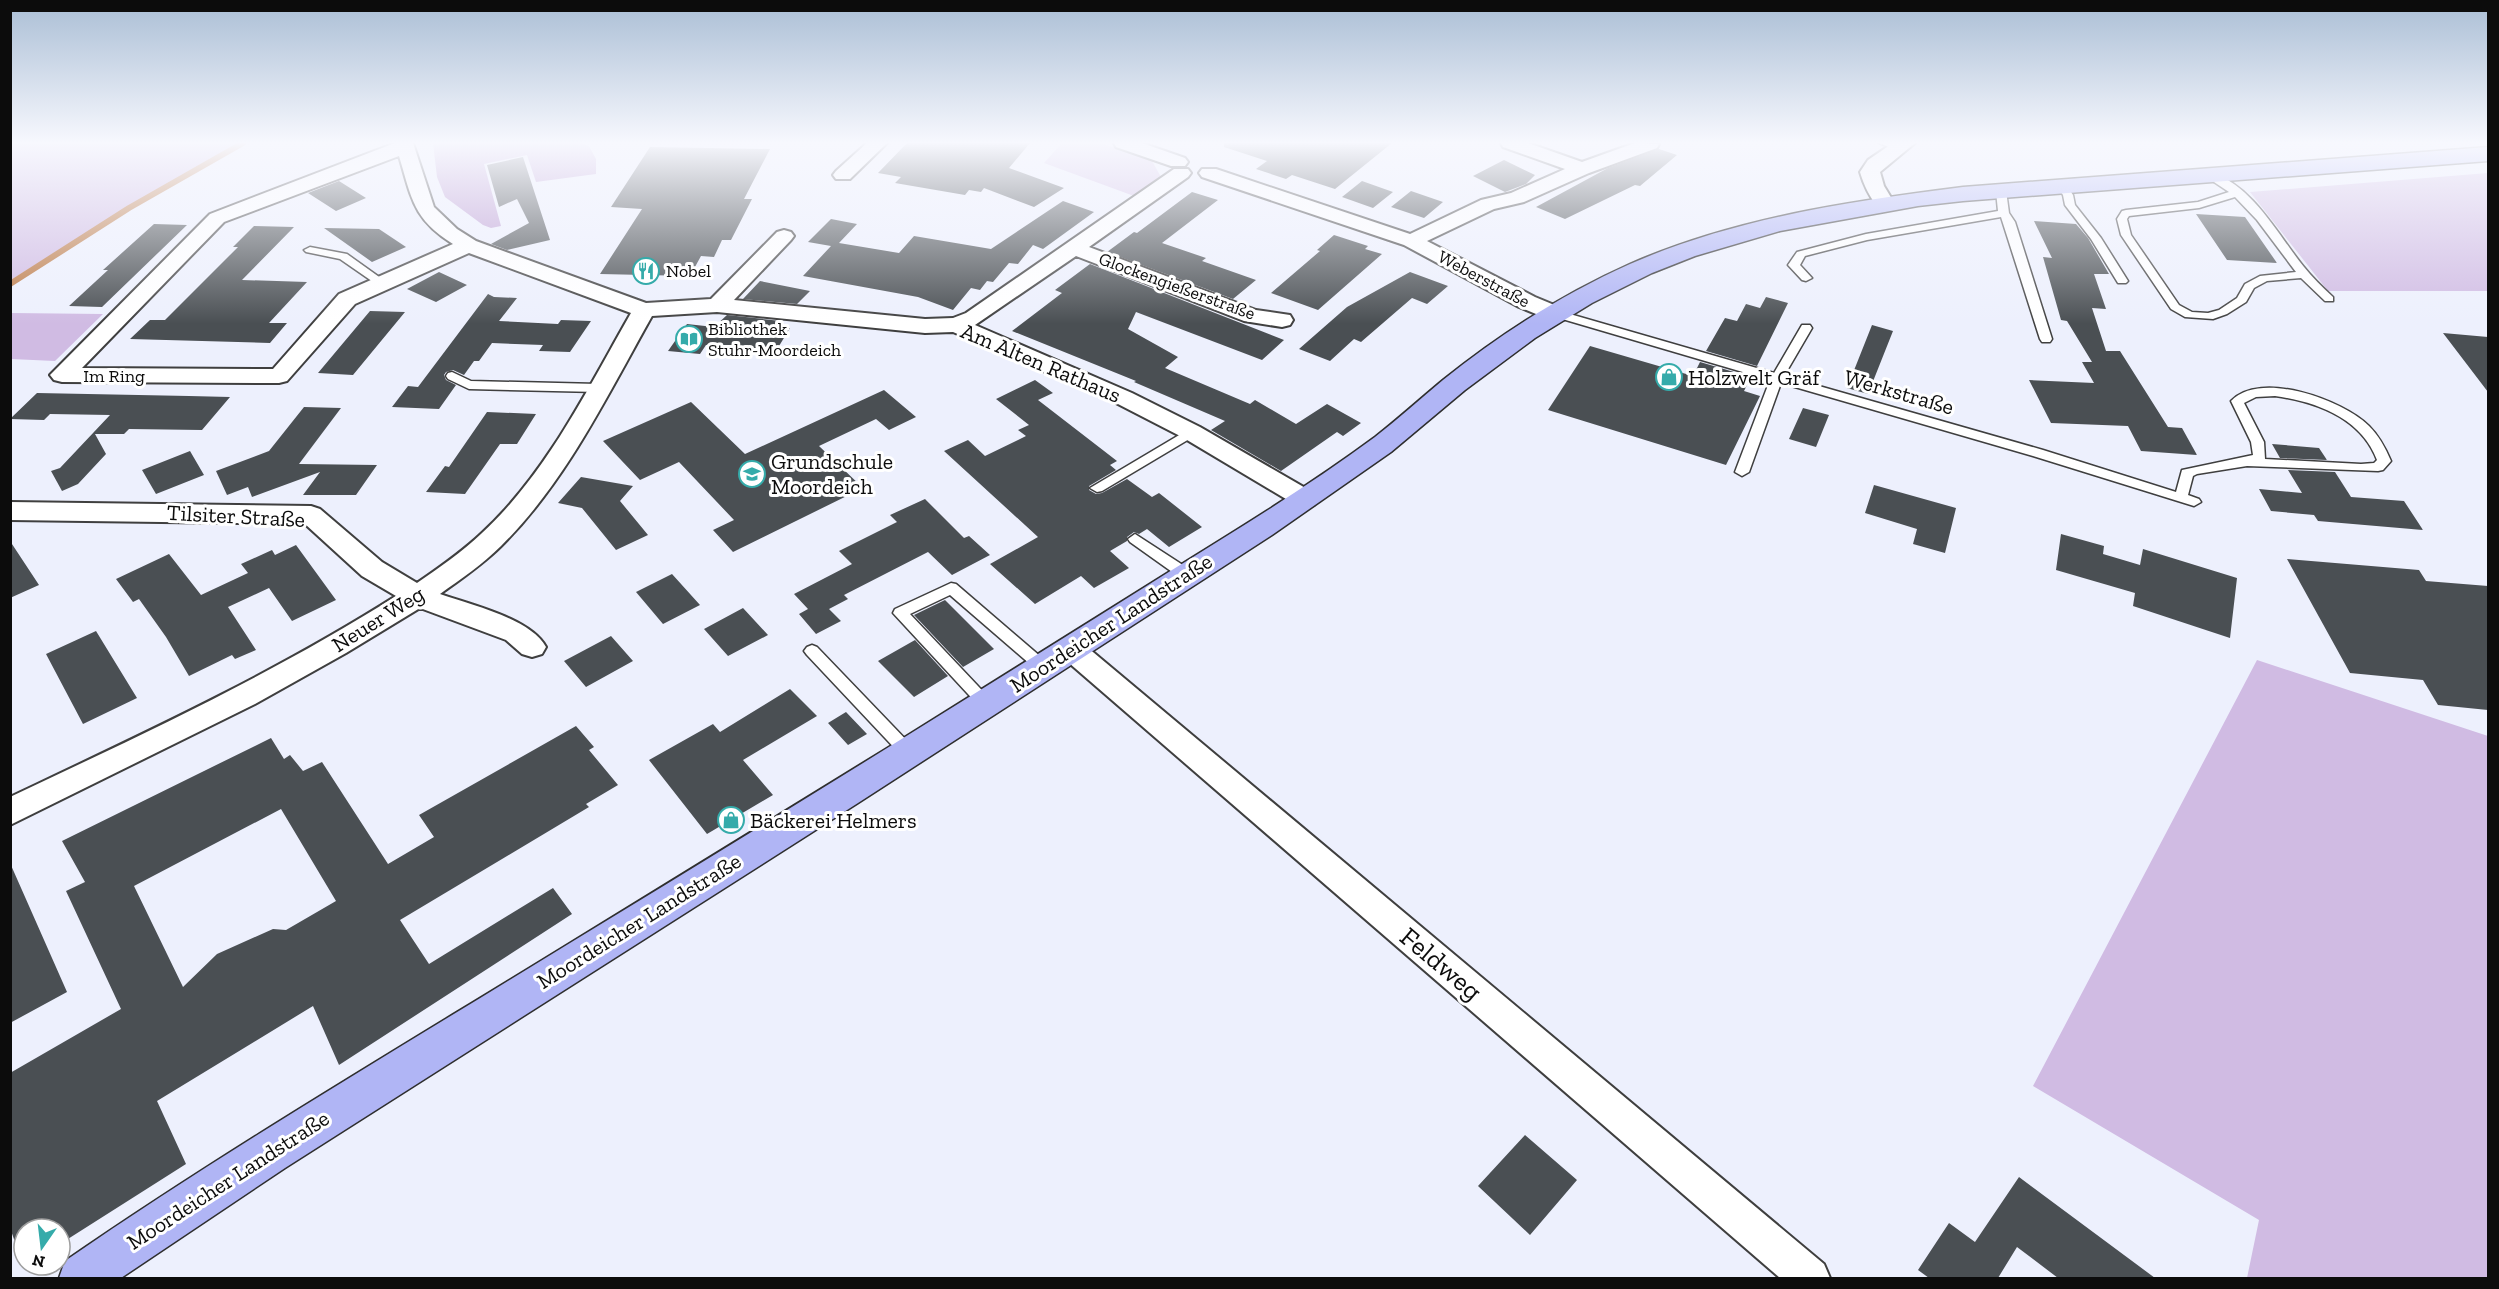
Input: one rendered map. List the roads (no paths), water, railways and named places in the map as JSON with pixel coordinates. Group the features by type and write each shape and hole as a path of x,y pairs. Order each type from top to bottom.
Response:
{"main road":[{"name":"Moordeicher Landstraße","path":"82,1278 207,1190 986,703 1305,499 1374,452 1497,352 1604,286 1680,254 1803,219 1885,204 1935,203"}],"street":[{"name":"Im Ring","path":"255,203 217,218 62,375 279,376 348,299 469,245"},
{"path":"423,203 425,209 450,233 469,245 520,267 644,310 717,305 784,236"},
{"path":"956,326 974,318 1132,203"},
{"name":"Weberstraße","path":"1299,203 1411,241 1527,302 1556,314"},
{"path":"1411,241 1492,203"},
{"name":"Glockengießerstraße","path":"1073,248 1252,316 1282,320"},
{"name":"Am Alten Rathaus","path":"717,305 925,326 956,326 1124,398 1191,432 1305,499"},
{"name":"Neuer Weg","path":"10,812 231,704 339,645 417,596 502,530 528,499 644,310"},
{"name":"Tilsiter Straße","path":"10,511 311,515 372,568 417,596 516,633 532,647"},
{"name":"Feldweg","path":"1057,658 1810,1278"}],"lane":[{"path":"1806,279 1794,265 1800,254 1998,203"},
{"path":"2003,203 2046,339"},
{"path":"2070,203 2096,238 2122,281"},
{"path":"2207,203 2199,206 2126,213 2122,219 2126,235 2175,307 2189,315 2209,317 2234,306 2242,300 2249,286 2264,278 2305,274"},
{"path":"2248,203 2305,274 2329,299"},
{"path":"310,250 343,256 383,284"},
{"name":"Werkstraße","path":"1556,314 2038,453 2194,502"},
{"path":"1742,472 1776,379 1806,328"},
{"path":"452,376 469,385 598,388"},
{"path":"2181,497 2187,472 2249,462 2378,467 2384,460 2382,450 2370,434 2345,413 2321,401 2278,393 2256,393 2244,396 2237,402 2261,447 2260,457 2249,462"},
{"path":"1097,489 1191,432"},
{"path":"1135,539 1187,575"},
{"path":"986,703 900,614 951,588 1057,658"},
{"path":"812,651 908,752"}],"waterway":[{"path":"10,284 138,203"}],"place":[{"name":"Nobel","path":"646,271"},
{"name":"Bibliothek Stuhr-Moordeich","path":"689,339"},
{"name":"Holzwelt Gräf","path":"1669,377"},
{"name":"Grundschule Moordeich","path":"752,474"},
{"name":"Bäckerei Helmers","path":"731,820"}]}
